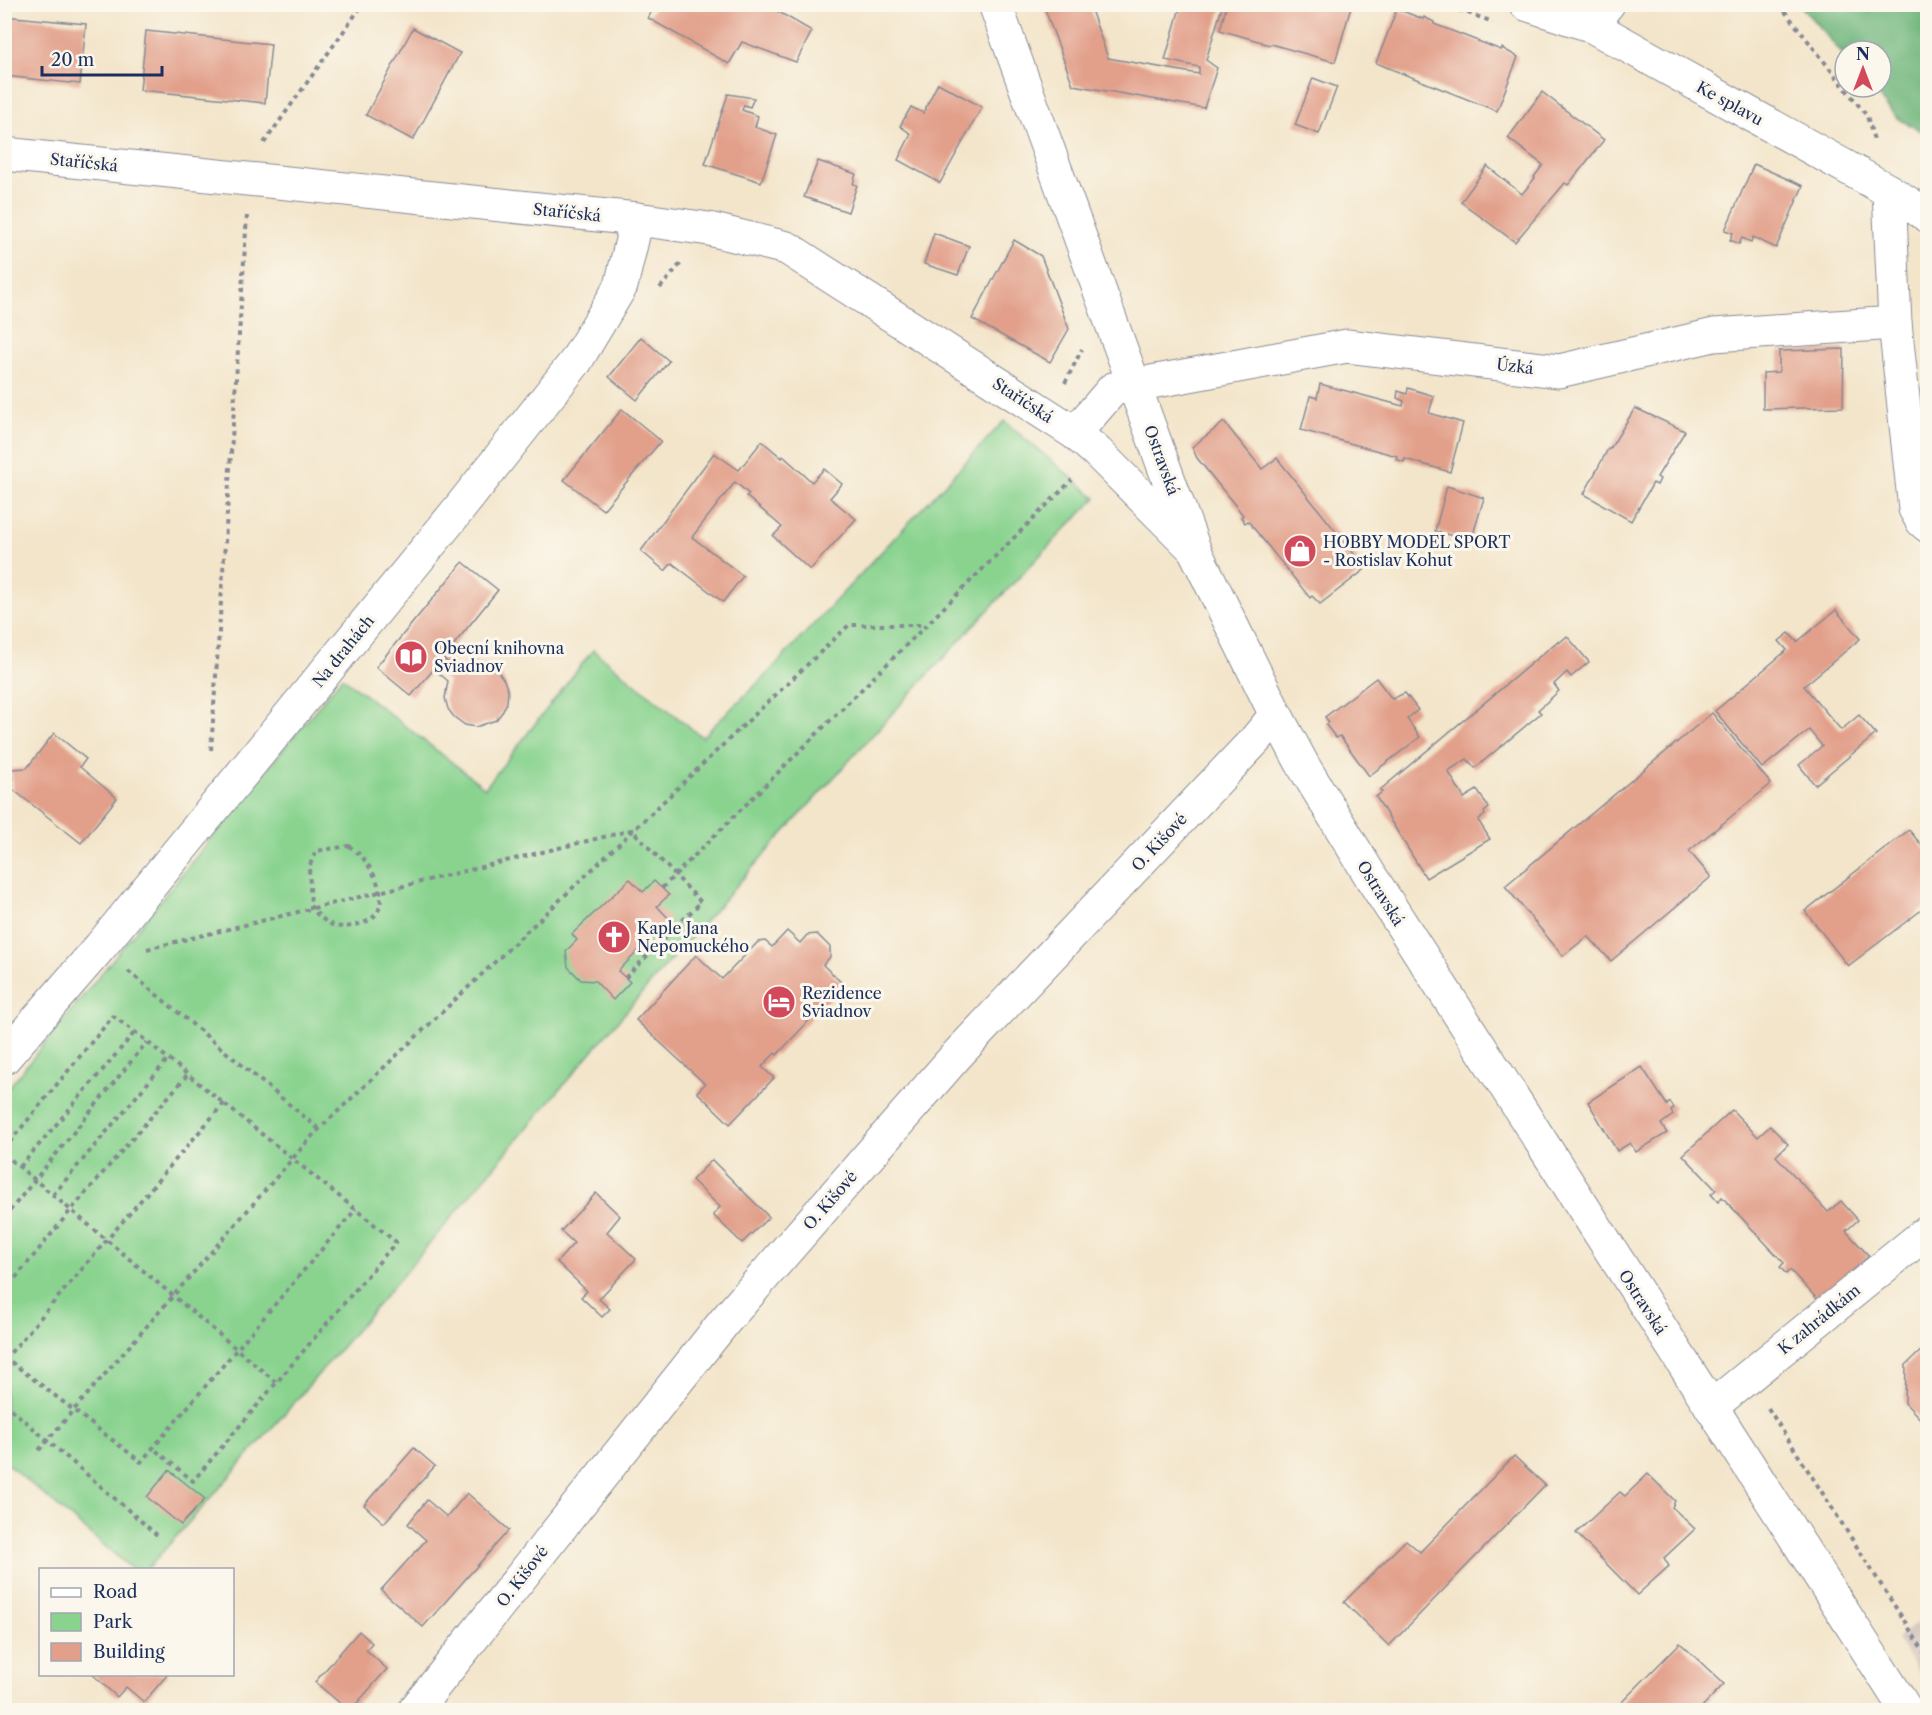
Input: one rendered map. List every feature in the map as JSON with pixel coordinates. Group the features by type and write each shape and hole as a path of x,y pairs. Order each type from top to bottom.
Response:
{"street":[{"name":"Ostravská","path":"995,4 1194,549 1276,715 1304,767 1373,880 1906,1710"},
{"name":"Ke splavu","path":"1526,4 1599,15 1889,190 1928,216"},
{"name":"Staříčská","path":"4,154 637,219 709,229 787,248 1086,443 1194,549"},
{"path":"1889,190 1895,323 1915,509 1928,526"},
{"name":"Na drahách","path":"4,1058 107,953 576,361 621,286 637,219"},
{"name":"Úzká","path":"1135,386 1347,345 1559,371 1714,335 1895,323"},
{"path":"1086,443 1113,389 1135,386"},
{"name":"O. Kišové","path":"415,1710 740,1304 956,1056 1257,738 1276,715"},
{"name":"K zahrádkám","path":"1711,1407 1928,1231"}],"path":[{"path":"211,757 244,179 363,4"},
{"path":"1779,4 1867,116 1876,148"},
{"path":"662,888 1080,472 1086,443"},
{"path":"39,1450 318,1129 849,625 927,625"},
{"path":"107,953 382,892 632,830"},
{"path":"623,980 702,902 632,830"},
{"path":"349,846 363,857 382,892 379,912 370,922 343,928 326,923 311,908 309,867 316,851 349,846"},
{"path":"107,953 318,1129"},
{"path":"4,1149 113,1016 396,1242 193,1481 153,1448"},
{"path":"20,1167 135,1032"},
{"path":"4,1218 147,1042"},
{"path":"53,1195 168,1059"},
{"path":"4,1292 188,1074"},
{"path":"224,1103 6,1358 141,1462 356,1209"},
{"path":"4,1154 276,1382"},
{"path":"1748,1377 1928,1658"},
{"path":"4,1403 158,1535"}],"shaded area":[{"path":"1927,1615 1927,1687 1897,1639"}],"green space":[{"path":"1800,5 1927,5 1927,134 1897,118 1880,99 1893,99 1893,39 1833,39 1833,43"},
{"path":"1004,421 1096,498 835,776 720,905 606,1035 322,1371 148,1568 131,1568 5,1462 5,1092 342,677 485,788 593,650 702,737 767,674"}],"building":[{"path":"656,4 765,4 812,31 796,62 742,42 729,64 648,18"},
{"path":"1043,4 1089,4 1108,58 1199,74 1199,67 1165,60 1181,4 1223,4 1206,60 1217,68 1204,108 1073,85"},
{"path":"1227,4 1352,4 1335,62 1220,30"},
{"path":"1397,9 1423,19 1424,17 1434,24 1501,50 1502,48 1518,57 1497,111 1376,63"},
{"path":"4,16 86,24 80,84 4,76"},
{"path":"413,28 460,53 413,140 366,115"},
{"path":"146,31 271,44 265,103 140,90"},
{"path":"1313,78 1337,87 1319,134 1295,125"},
{"path":"938,83 982,107 940,183 898,160 911,134 900,126 911,107 923,113"},
{"path":"1542,92 1604,140 1568,185 1565,183 1515,242 1461,202 1487,166 1522,194 1535,178 1543,165 1508,138"},
{"path":"728,94 754,98 750,107 744,105 742,110 758,116 755,127 777,135 761,182 705,164"},
{"path":"818,161 856,174 853,184 857,185 848,212 804,197"},
{"path":"1754,164 1803,186 1776,248 1753,237 1751,242 1742,238 1739,244 1730,240 1733,233 1725,230"},
{"path":"934,233 969,246 958,275 924,264"},
{"path":"1014,240 1041,256 1069,329 1050,362 972,319"},
{"path":"641,337 669,361 637,400 609,377"},
{"path":"1844,349 1843,407 1763,409 1763,373 1779,372 1779,351"},
{"path":"1320,384 1403,406 1404,401 1397,398 1398,391 1407,394 1408,388 1434,396 1429,413 1463,423 1450,472 1405,459 1404,462 1396,459 1397,456 1301,430 1310,396 1317,398"},
{"path":"1635,408 1685,431 1657,477 1660,479 1657,485 1653,483 1631,521 1584,494 1608,449"},
{"path":"622,409 661,441 603,510 564,480"},
{"path":"1224,422 1262,469 1277,458 1358,559 1357,561 1364,570 1320,604 1312,596 1310,598 1248,521 1245,523 1241,517 1243,515 1197,458 1192,447"},
{"path":"762,441 812,482 824,469 842,484 830,498 856,519 810,570 773,536 782,527 746,496 749,494 735,482 692,537 743,576 723,602 672,563 665,571 641,551 714,453 739,470"},
{"path":"1447,486 1484,498 1471,541 1435,531"},
{"path":"463,562 498,590 443,658 456,670 466,664 488,665 497,670 508,691 507,702 496,720 476,727 465,725 448,709 445,698 448,681 434,669 411,696 376,667"},
{"path":"1836,610 1860,639 1804,686 1841,730 1859,715 1876,734 1815,785 1799,765 1822,746 1809,730 1762,768 1715,711 1787,650 1779,641 1789,633 1797,642"},
{"path":"1567,636 1589,662 1571,677 1567,672 1554,684 1559,691 1538,710 1541,713 1475,768 1467,759 1448,771 1464,798 1477,790 1489,808 1478,820 1490,839 1426,878 1376,797 1382,792 1380,790 1558,641 1559,643"},
{"path":"1376,678 1392,699 1405,693 1418,710 1407,719 1420,737 1369,776 1340,736 1336,738 1326,725 1329,722 1325,717"},
{"path":"1712,713 1771,784 1689,851 1711,877 1611,961 1588,936 1563,956 1505,886"},
{"path":"54,733 86,759 80,767 117,798 81,843 11,788 13,786 11,769 27,768"},
{"path":"1909,830 1928,853 1928,905 1848,966 1805,911"},
{"name":"Kaple Jana Nepomuckého","path":"630,879 643,892 654,881 669,895 657,906 670,920 618,971 630,982 613,1000 595,981 581,980 568,967 566,951 577,940 572,934"},
{"path":"787,931 800,943 807,935 817,934 830,947 830,957 823,965 843,984 777,1055 775,1053 762,1067 774,1078 730,1124 697,1092 705,1084 636,1020 696,955 722,979 758,942 765,941 772,947"},
{"path":"1642,1067 1667,1105 1670,1102 1674,1108 1671,1111 1673,1115 1661,1124 1667,1133 1636,1152 1630,1143 1617,1151 1588,1102"},
{"path":"1732,1110 1758,1137 1770,1126 1788,1144 1776,1156 1828,1212 1841,1201 1858,1220 1846,1231 1869,1256 1820,1302 1790,1270 1786,1274 1780,1267 1784,1263 1722,1197 1718,1202 1711,1194 1716,1190 1683,1155"},
{"path":"712,1160 769,1217 742,1243 713,1215 720,1207 692,1180"},
{"path":"596,1193 620,1216 607,1232 636,1259 599,1299 610,1309 602,1317 581,1297 587,1291 557,1262 574,1243 561,1231"},
{"path":"1928,1344 1928,1427 1905,1403 1906,1365"},
{"path":"414,1448 435,1466 384,1523 364,1505"},
{"path":"1514,1456 1545,1485 1389,1646 1344,1602 1406,1540 1420,1552"},
{"path":"169,1470 205,1499 181,1525 147,1497"},
{"path":"1648,1474 1675,1501 1672,1507 1695,1529 1664,1558 1669,1566 1637,1595 1576,1533 1620,1492 1625,1496"},
{"path":"467,1493 509,1530 423,1627 381,1590 426,1540 408,1524 427,1500 447,1517"},
{"path":"359,1631 372,1643 366,1650 387,1669 351,1710 348,1710 315,1682"},
{"path":"1680,1643 1724,1684 1699,1710 1614,1710"},
{"path":"94,1676 166,1676 144,1702 126,1687 117,1697"}],"place":[{"name":"HOBBY MODEL SPORT - Rostislav Kohut","path":"1300,551"},
{"name":"Obecní knihovna Sviadnov","path":"411,657"},
{"name":"Kaple Jana Nepomuckého","path":"614,937"},
{"name":"Rezidence Sviadnov","path":"779,1002"}]}
